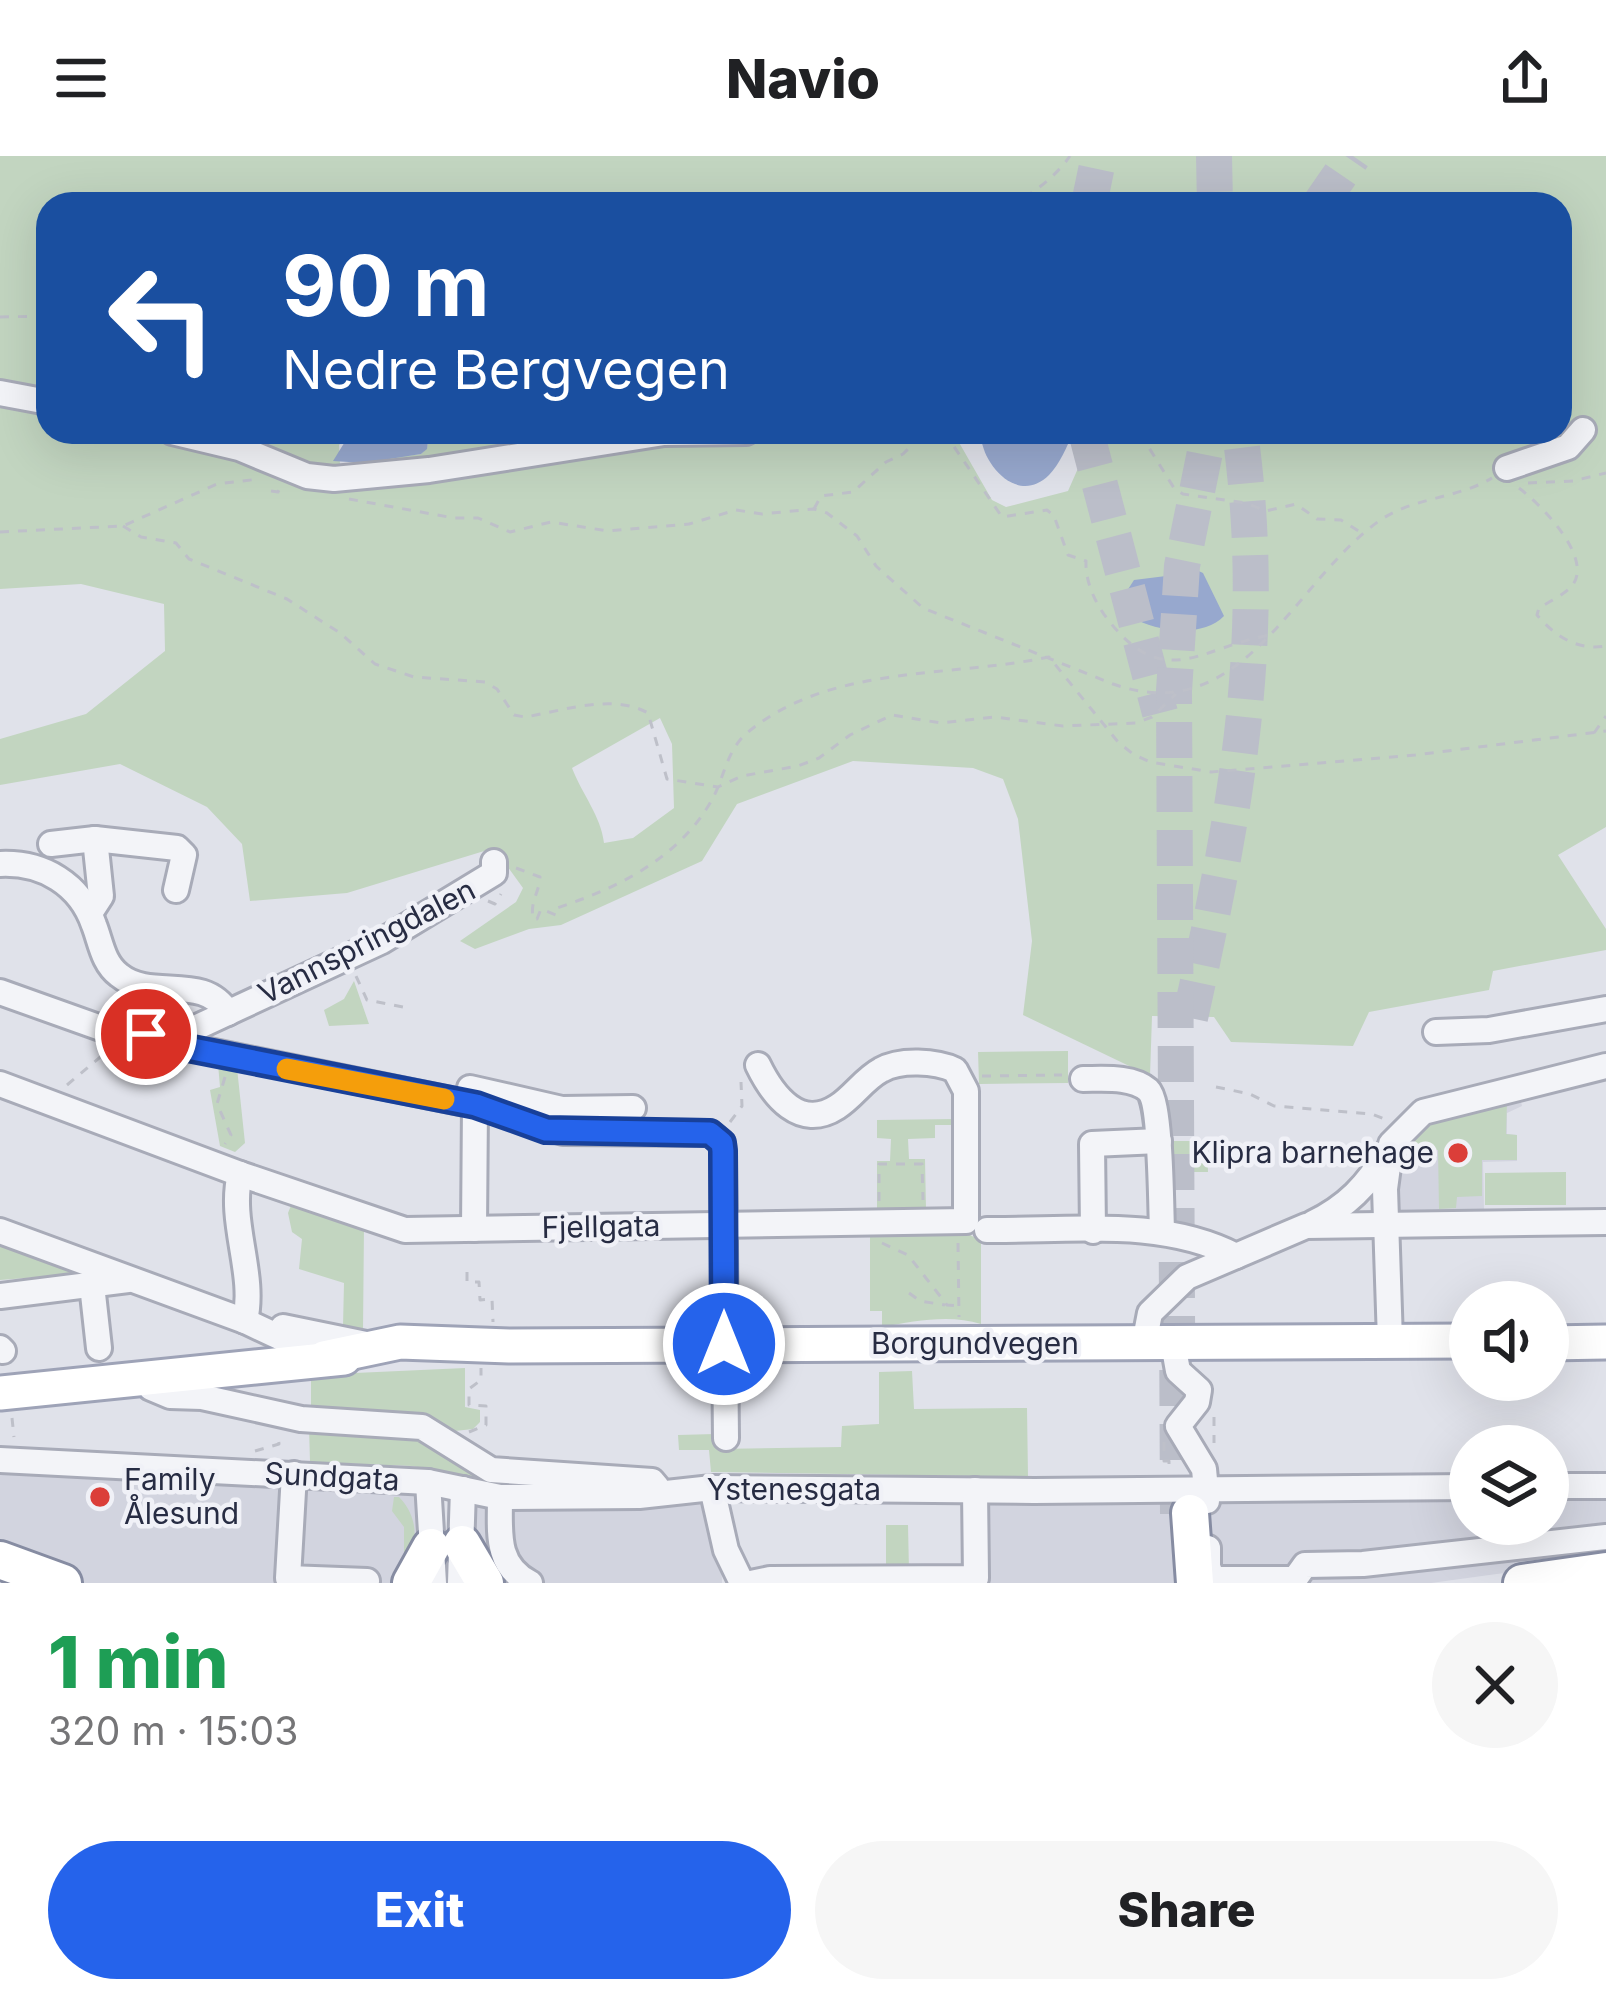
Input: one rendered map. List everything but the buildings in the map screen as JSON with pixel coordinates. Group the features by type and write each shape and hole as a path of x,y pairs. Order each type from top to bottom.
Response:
{"highway":[{"path":"1172,1583 1191,1505"},
{"path":"1191,1505 1196,1583"},
{"path":"411,1583 442,1558 485,1583"},
{"path":"0,1560 63,1583"},
{"path":"1522,1583 1606,1571"}],"main road":[{"name":"Borgundvegen","path":"324,1358 417,1341 481,1346 1449,1341"},
{"path":"1569,1343 1606,1342"},
{"name":"Borgundvegen","path":"0,1393 324,1358 441,1356 481,1346"}],"street":[{"path":"0,393 36,400"},
{"path":"222,444 307,476 334,479 429,470 594,444"},
{"path":"1502,476 1570,444"},
{"path":"51,844 94,839 177,848 184,855 176,890"},
{"path":"94,839 95,907 106,959 120,977 140,985 211,994 228,1013 226,1056"},
{"path":"0,864 32,866 57,877 95,907"},
{"name":"Vannspringdalen","path":"161,1042 348,958 504,870"},
{"path":"0,981 161,1042"},
{"path":"0,992 135,1041 161,1042 476,1105 563,1132 700,1130 717,1137 723,1151 726,1438"},
{"path":"1436,1032 1489,1030 1606,1009"},
{"path":"270,1064 294,1058 320,1060 562,1109 633,1108"},
{"path":"750,1071 794,1112 806,1115 836,1108 886,1067 940,1064 959,1073 966,1091 977,1226"},
{"path":"1606,1066 1424,1112 1396,1139 1369,1182 1335,1212 1187,1277 1168,1292 1145,1322 1178,1371 1199,1390 1197,1402 1178,1426 1204,1469 1191,1505 1214,1579 1295,1579 1305,1565 1363,1564 1606,1537"},
{"path":"1083,1078 1123,1080 1148,1091 1155,1104 1162,1231"},
{"name":"Fjellgata","path":"0,1084 405,1230 724,1225 876,1230 923,1222 1162,1231 1213,1244 1236,1256"},
{"name":"Fjellgata","path":"60,1105 289,1180 313,1196"},
{"path":"474,1228 476,1105"},
{"path":"1390,1341 1385,1189 1396,1139"},
{"path":"1093,1231 1092,1144 1159,1141"},
{"path":"240,1174 248,1300 245,1321"},
{"path":"1306,1226 1606,1222"},
{"name":"Borgundvegen","path":"0,1231 245,1321 324,1358"},
{"name":"Borgundvegen","path":"0,1296 130,1280"},
{"path":"92,1286 99,1348"},
{"name":"Borgundvegen","path":"245,1321 375,1346"},
{"name":"Ystenesgata","path":"148,1377 151,1388 170,1396 202,1397 331,1423 422,1427 491,1469 652,1481 662,1494 712,1488 975,1490 1191,1505 1449,1488"},
{"name":"Sundgata","path":"8,1453 428,1482 500,1497 662,1494"},
{"path":"294,1474 288,1578 367,1581"},
{"path":"428,1482 442,1558 460,1583"},
{"path":"1569,1486 1606,1486"},
{"path":"712,1488 726,1550 746,1583 976,1577 975,1490"},
{"path":"442,1558 464,1490"},
{"path":"500,1497 500,1545 507,1566 530,1583"}],"path":[{"path":"1031,192 1070,156"},
{"path":"0,316 36,316"},
{"path":"814,509 821,496 853,493 913,444"},
{"path":"952,444 1002,517 1047,510 1054,516 1068,555 1086,561 1089,584 1101,611 1118,633 1155,661 1189,660 1271,635"},
{"path":"1147,444 1174,488 1184,494 1246,503 1266,512 1300,505 1313,516 1341,520 1362,534"},
{"path":"1606,473 1573,481 1513,484 1539,503 1578,558 1571,587 1539,608 1537,615 1558,636 1579,646 1606,646"},
{"path":"1478,486 1502,476"},
{"path":"344,499 478,518 510,532 551,522 608,531 689,524 736,510 762,514 814,509 857,536 876,566 923,608 1136,692 1177,692 1215,680 1247,659 1362,534 1386,516 1502,476"},
{"path":"0,532 123,526 217,484 260,478 285,481"},
{"path":"123,526 141,537 176,543 189,559 287,599 340,633 375,664 414,677 485,682 497,689 514,715 596,706 638,707 648,713 667,779 718,787 742,776 798,766 892,715 941,723 995,717 1064,726 1136,723 1152,717 1177,692"},
{"path":"1048,657 1133,754 1150,762 1211,772 1369,760 1606,731"},
{"path":"504,870 517,866 540,877 531,905 533,919 541,909 556,916 557,908 624,883 665,854 711,803 736,745 747,733 819,691 1048,657"},
{"path":"1594,734 1606,716"},
{"path":"348,958 367,1000 408,1008"},
{"path":"60,1105 68,1084 107,1052 118,1050"},
{"path":"218,1155 231,1135 217,1104 225,1082 226,1056"},
{"path":"717,1137 742,1106 750,1071"},
{"path":"959,1073 1083,1078"},
{"path":"1216,1087 1250,1094 1269,1105 1372,1114 1388,1120 1396,1139"},
{"path":"923,1222 922,1164 879,1164 876,1230 908,1256 947,1305"},
{"path":"959,1343 960,1246"},
{"path":"467,1272 467,1282 479,1282 480,1300 492,1299 492,1311"},
{"path":"909,1293 920,1301 959,1306"},
{"path":"446,1442 486,1425 486,1406 469,1406 469,1389 481,1381 481,1346"},
{"path":"1214,1406 1214,1448"},
{"path":"0,1418 13,1418 8,1453"},
{"path":"254,1451 279,1444 277,1421"},
{"path":"1164,1432 1169,1473"}],"shaded area":[{"name":"Klipra barnehage","path":"1520,1097 1522,1106 1507,1113 1507,1134 1517,1135 1517,1161 1483,1162 1484,1209 1398,1211 1399,1145"},
{"path":"0,1465 418,1485 419,1553 405,1583 84,1583 0,1555"},
{"path":"1606,1483 1606,1559 1431,1583 970,1583 968,1487 1449,1484 1449,1545 1569,1545 1569,1484"},
{"path":"720,1496 722,1583 499,1583 478,1562 475,1498"}],"green space":[{"path":"0,156 1606,156 1606,827 1558,855 1606,929 1606,950 1493,971 1489,990 1369,1012 1353,1046 1231,1042 1214,1017 1152,1016 1150,1076 1023,1015 1032,941 1018,819 1003,779 973,768 853,761 737,804 702,861 561,925 529,929 475,949 460,941 516,902 523,888 494,848 347,893 250,901 242,844 207,807 120,764 0,785 0,739 86,714 165,651 164,604 81,584 0,589","holes":["660,718 672,744 674,808 633,838 604,843 572,768"]},
{"path":"354,981 369,1024 329,1026 324,1010 344,999"},
{"path":"1068,1051 1068,1083 979,1084 978,1052"},
{"path":"218,1064 237,1068 245,1143 235,1152 220,1146 210,1090 220,1087"},
{"name":"Klipra barnehage","path":"1507,1102 1506,1134 1517,1135 1517,1160 1482,1160 1482,1196 1457,1197 1456,1208 1439,1209 1438,1150 1405,1151 1405,1145 1430,1122"},
{"path":"956,1119 956,1125 935,1125 935,1138 908,1139 909,1159 925,1159 926,1209 877,1210 877,1161 890,1161 891,1139 877,1138 877,1120"},
{"path":"1170,1141 1207,1141 1208,1172 1170,1172"},
{"path":"1566,1172 1566,1205 1485,1205 1485,1173"},
{"path":"292,1203 364,1227 363,1331 343,1326 344,1283 299,1269 302,1239 292,1232 288,1213"},
{"path":"954,1226 981,1241 981,1324 944,1319 882,1327 882,1311 870,1311 870,1236 823,1237 823,1228"},
{"path":"0,1244 78,1270 78,1274 0,1280"},
{"path":"465,1368 465,1407 480,1410 480,1422 473,1429 455,1431 422,1422 311,1413 311,1375"},
{"path":"912,1371 914,1409 1027,1408 1028,1477 711,1472 709,1450 679,1450 678,1435 715,1434 717,1449 841,1447 842,1426 879,1424 879,1372"},
{"path":"309,1427 415,1436 488,1481 412,1466 310,1462"},
{"path":"394,1497 410,1513 415,1531 404,1567 404,1527 392,1511"},
{"path":"886,1525 908,1525 909,1571 886,1570"}],"water":[{"path":"344,444 428,444 421,454 364,463 333,461"},
{"path":"983,444 1068,444 1053,471 1026,486 996,470"},
{"path":"1190,567 1203,573 1224,616 1192,630 1153,626 1132,617 1125,594 1134,580 1174,575"}],"tunnel":[{"path":"1092,192 1099,156"},
{"path":"1214,156 1215,192"},
{"path":"1328,192 1353,156"},
{"path":"1089,444 1160,713"},
{"path":"1178,1514 1174,691 1182,566 1207,444"},
{"path":"1190,1018 1221,870 1243,727 1251,583 1241,444"}],"slow traffic":[{"path":"287,1069 444,1099"}],"place":[{"name":"Klipra barnehage","path":"1458,1153"},
{"name":"Family Ålesund","path":"100,1497"}],"route":[{"path":"146,1034 157,1042 476,1105 546,1130 710,1133 722,1143 723,1151 724,1344"}]}
